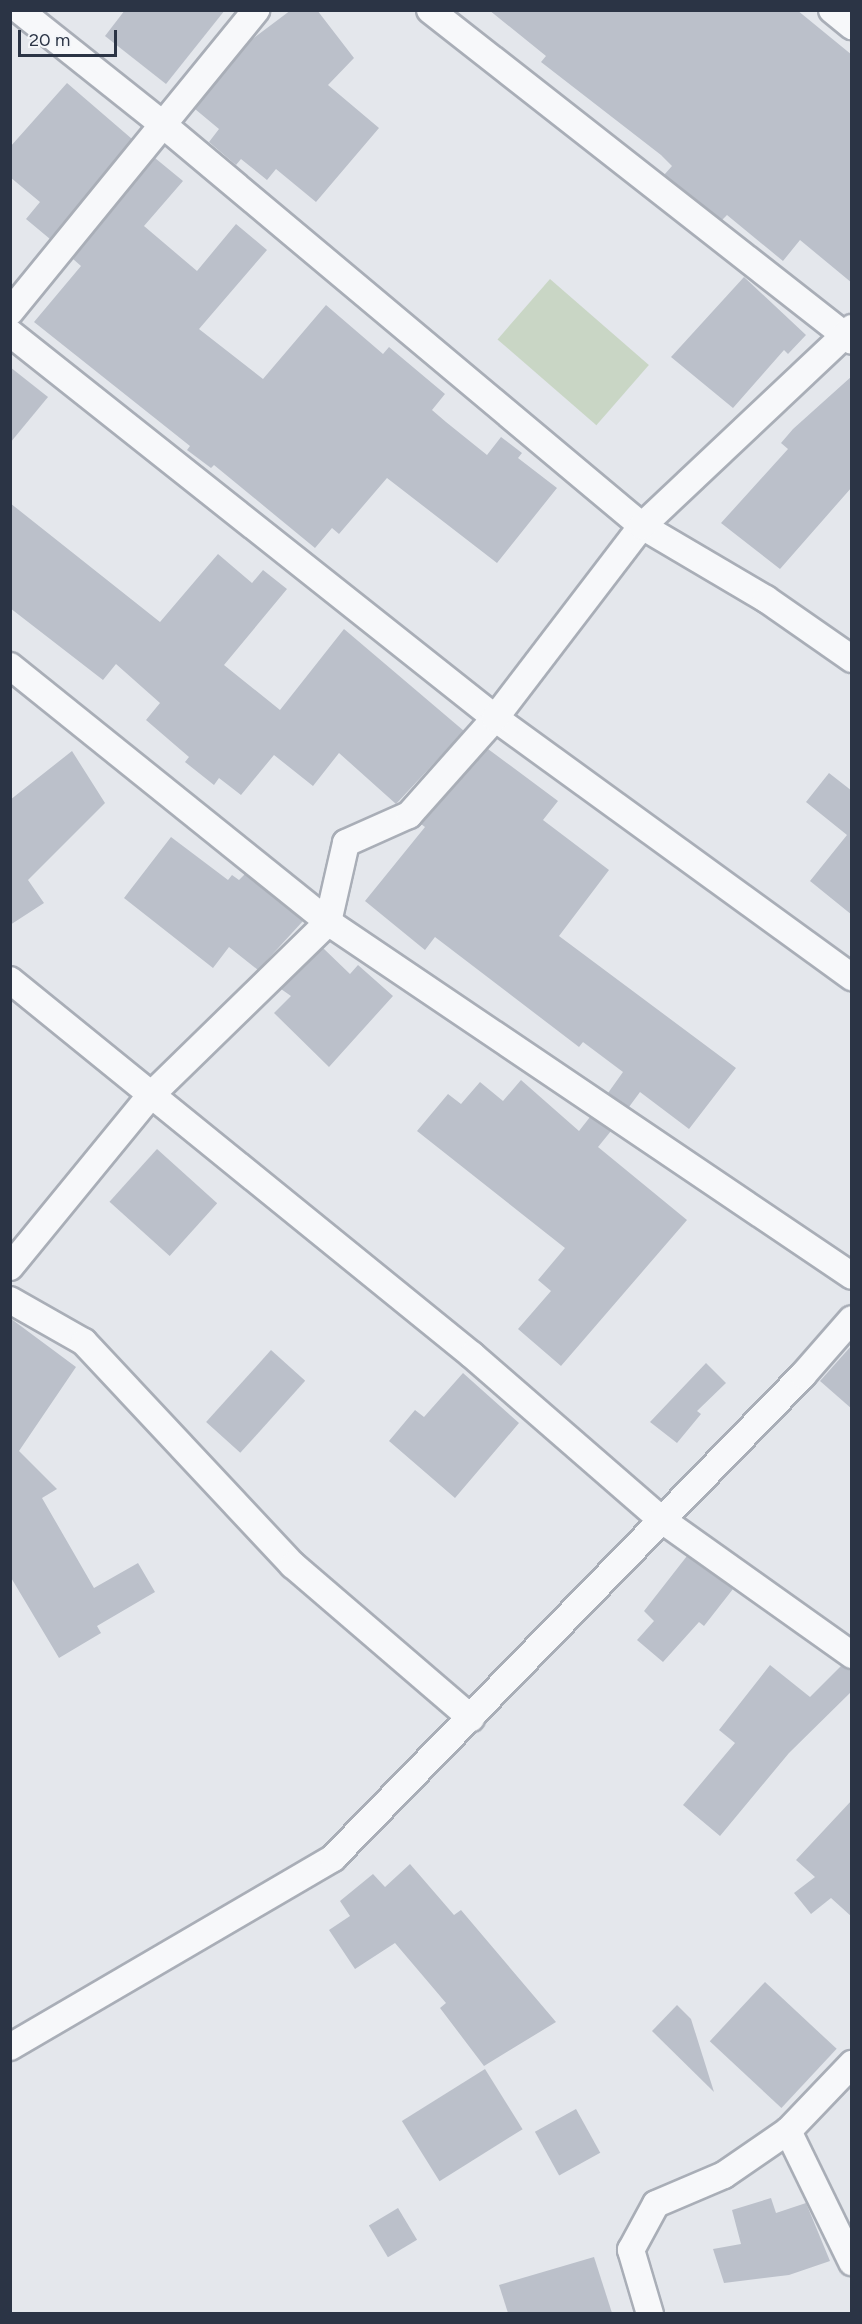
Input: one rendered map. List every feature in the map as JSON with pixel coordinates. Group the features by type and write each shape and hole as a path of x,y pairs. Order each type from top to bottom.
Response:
{"street":[{"path":"19,10 161,123 642,526 766,599 852,659"},
{"path":"10,312 161,123 256,10"},
{"path":"10,1267 150,1096 328,922 346,843 409,815 495,718 642,526 849,335 430,10"},
{"path":"832,10 852,26"},
{"path":"10,333 495,718 852,977"},
{"path":"10,666 328,922 852,1276"},
{"path":"10,980 150,1096 472,1355 662,1520 852,1655"},
{"path":"10,1300 84,1342 293,1565 471,1718"},
{"path":"10,2047 333,1858 662,1520 852,1319"},
{"path":"650,2313 631,2250 656,2204 724,2175 788,2132 852,2064"},
{"path":"788,2132 852,2262"}],"green space":[{"path":"550,279 649,365 596,425 498,339"}],"building":[{"path":"125,10 225,10 166,84 105,36"},
{"path":"291,10 317,10 354,58 328,85 379,128 316,202 276,169 267,180 241,159 236,165 209,142 219,129 195,109 251,40"},
{"path":"489,10 797,10 852,55 852,283 800,240 783,261 727,215 722,220 664,175 672,166 661,155 541,62 546,56"},
{"path":"67,83 132,139 50,239 26,219 40,202 10,177 10,147"},
{"path":"155,158 183,181 144,226 197,271 236,224 267,250 199,329 263,379 326,305 383,354 389,347 445,394 432,410 487,455 501,437 522,453 518,458 557,488 497,563 387,478 339,534 332,528 315,548 214,465 211,468 187,450 190,446 34,322 81,266 73,259"},
{"path":"744,277 806,335 788,354 784,350 733,408 671,357"},
{"path":"10,367 48,397 10,443"},
{"path":"852,376 852,487 780,569 721,523 788,449 781,443 793,429"},
{"path":"10,503 160,622 218,554 252,583 263,570 287,589 224,665 280,710 344,629 464,731 396,804 339,753 313,786 274,755 241,795 219,778 214,785 185,762 189,757 146,720 160,703 116,664 103,680 10,608"},
{"path":"488,749 558,801 543,820 609,870 559,936 736,1068 689,1129 640,1092 629,1107 608,1093 623,1072 583,1042 579,1047 435,937 425,950 365,901 425,827 421,824"},
{"path":"72,751 105,803 28,880 44,903 10,925 10,800"},
{"path":"829,773 852,791 852,915 810,881 847,835 806,802"},
{"path":"171,837 228,880 232,875 239,880 245,874 303,921 258,970 229,947 213,968 124,898"},
{"path":"323,948 350,974 358,965 393,996 329,1067 274,1013 291,996 281,989"},
{"path":"521,1080 579,1131 590,1117 611,1131 598,1147 687,1220 561,1366 518,1329 551,1291 538,1280 565,1248 417,1131 448,1094 461,1104 480,1082 503,1101"},
{"path":"157,1149 217,1203 170,1256 109,1202"},
{"path":"10,1318 76,1367 19,1451 57,1489 42,1498 94,1588 138,1563 155,1592 97,1626 101,1633 59,1658 10,1576"},
{"path":"852,1345 852,1409 820,1381"},
{"path":"271,1350 305,1381 240,1453 206,1422"},
{"path":"706,1363 726,1383 697,1411 701,1414 677,1443 650,1422"},
{"path":"463,1373 519,1423 455,1498 389,1441 415,1410 424,1417"},
{"path":"687,1556 733,1589 704,1626 699,1622 663,1662 637,1640 654,1621 644,1611"},
{"path":"770,1665 810,1697 841,1666 852,1670 852,1691 789,1753 720,1836 683,1805 735,1743 719,1730"},
{"path":"852,1800 852,1917 831,1898 811,1914 794,1893 815,1877 796,1860"},
{"path":"410,1864 454,1915 461,1910 556,2022 484,2066 440,2008 446,2003 395,1943 355,1969 329,1930 350,1916 340,1901 373,1874 385,1887"},
{"path":"765,1982 837,2049 781,2108 710,2041"},
{"path":"677,2005 691,2019 714,2092 652,2031"},
{"path":"485,2069 523,2129 440,2181 402,2121"},
{"path":"576,2109 600,2153 559,2176 535,2132"},
{"path":"771,2198 776,2213 806,2203 830,2261 789,2275 724,2283 713,2249 741,2244 732,2210"},
{"path":"398,2208 417,2240 388,2257 369,2226"},
{"path":"594,2257 612,2313 508,2313 499,2285"}]}
